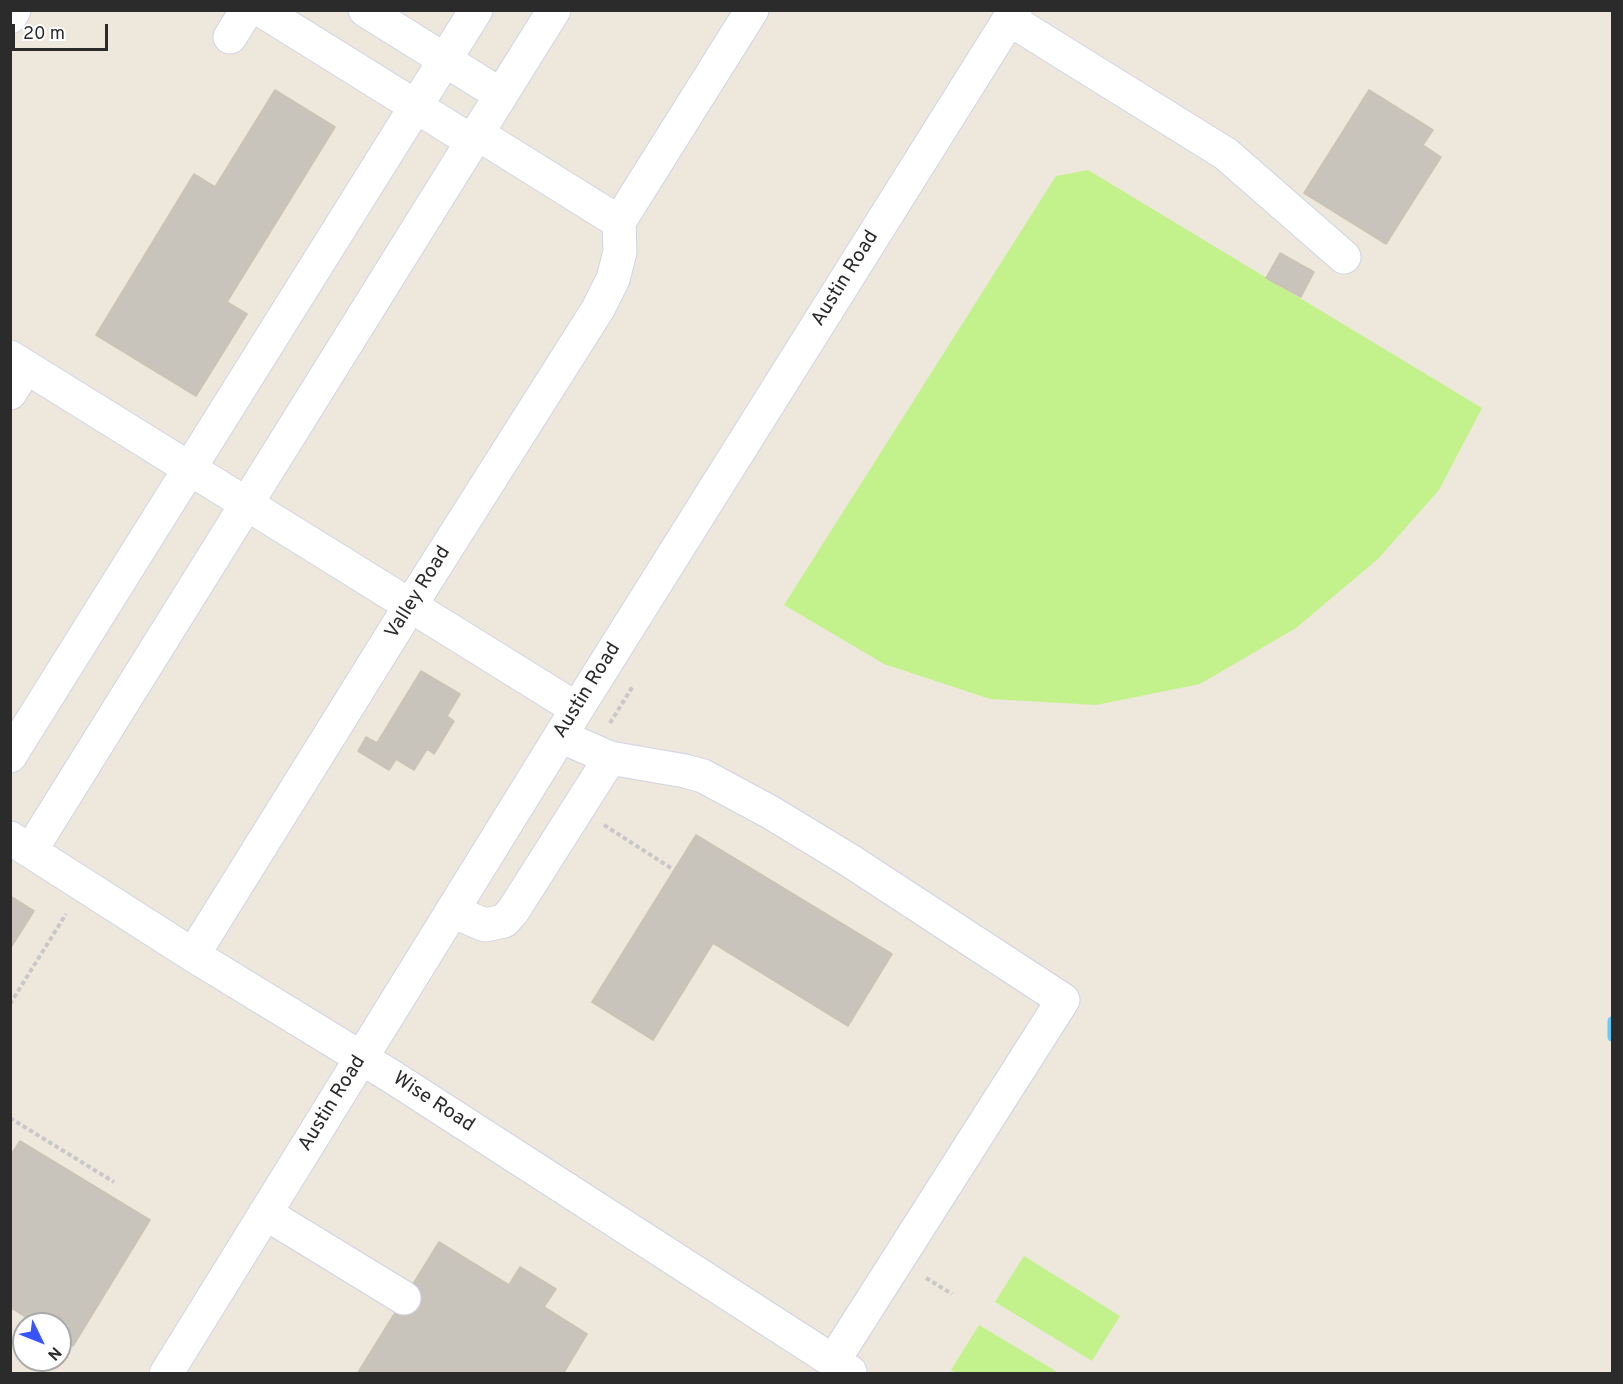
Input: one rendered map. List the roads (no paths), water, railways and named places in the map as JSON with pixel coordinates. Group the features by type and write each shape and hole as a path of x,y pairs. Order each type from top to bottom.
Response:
{"street":[{"path":"10,17 14,10"},
{"path":"261,10 416,106 619,222 752,10"},
{"path":"365,10 501,95"},
{"path":"10,756 476,10"},
{"path":"21,844 247,504 555,10"},
{"path":"1012,15 1226,154 1344,257"},
{"name":"Austin Road","path":"166,1374 568,723 1012,15"},
{"name":"Valley Road","path":"194,956 410,606 598,309 613,279 620,252 619,222"},
{"path":"16,372 190,469 410,606 568,723 601,755 703,776 770,812 849,860 1063,1000 843,1367"},
{"path":"452,911 485,925 504,921 513,911 601,755"},
{"name":"Wise Road","path":"21,844 194,956 362,1058 843,1367"},
{"path":"266,1213 404,1298"}],"waterway":[{"path":"1612,1021 1612,1037"}]}
